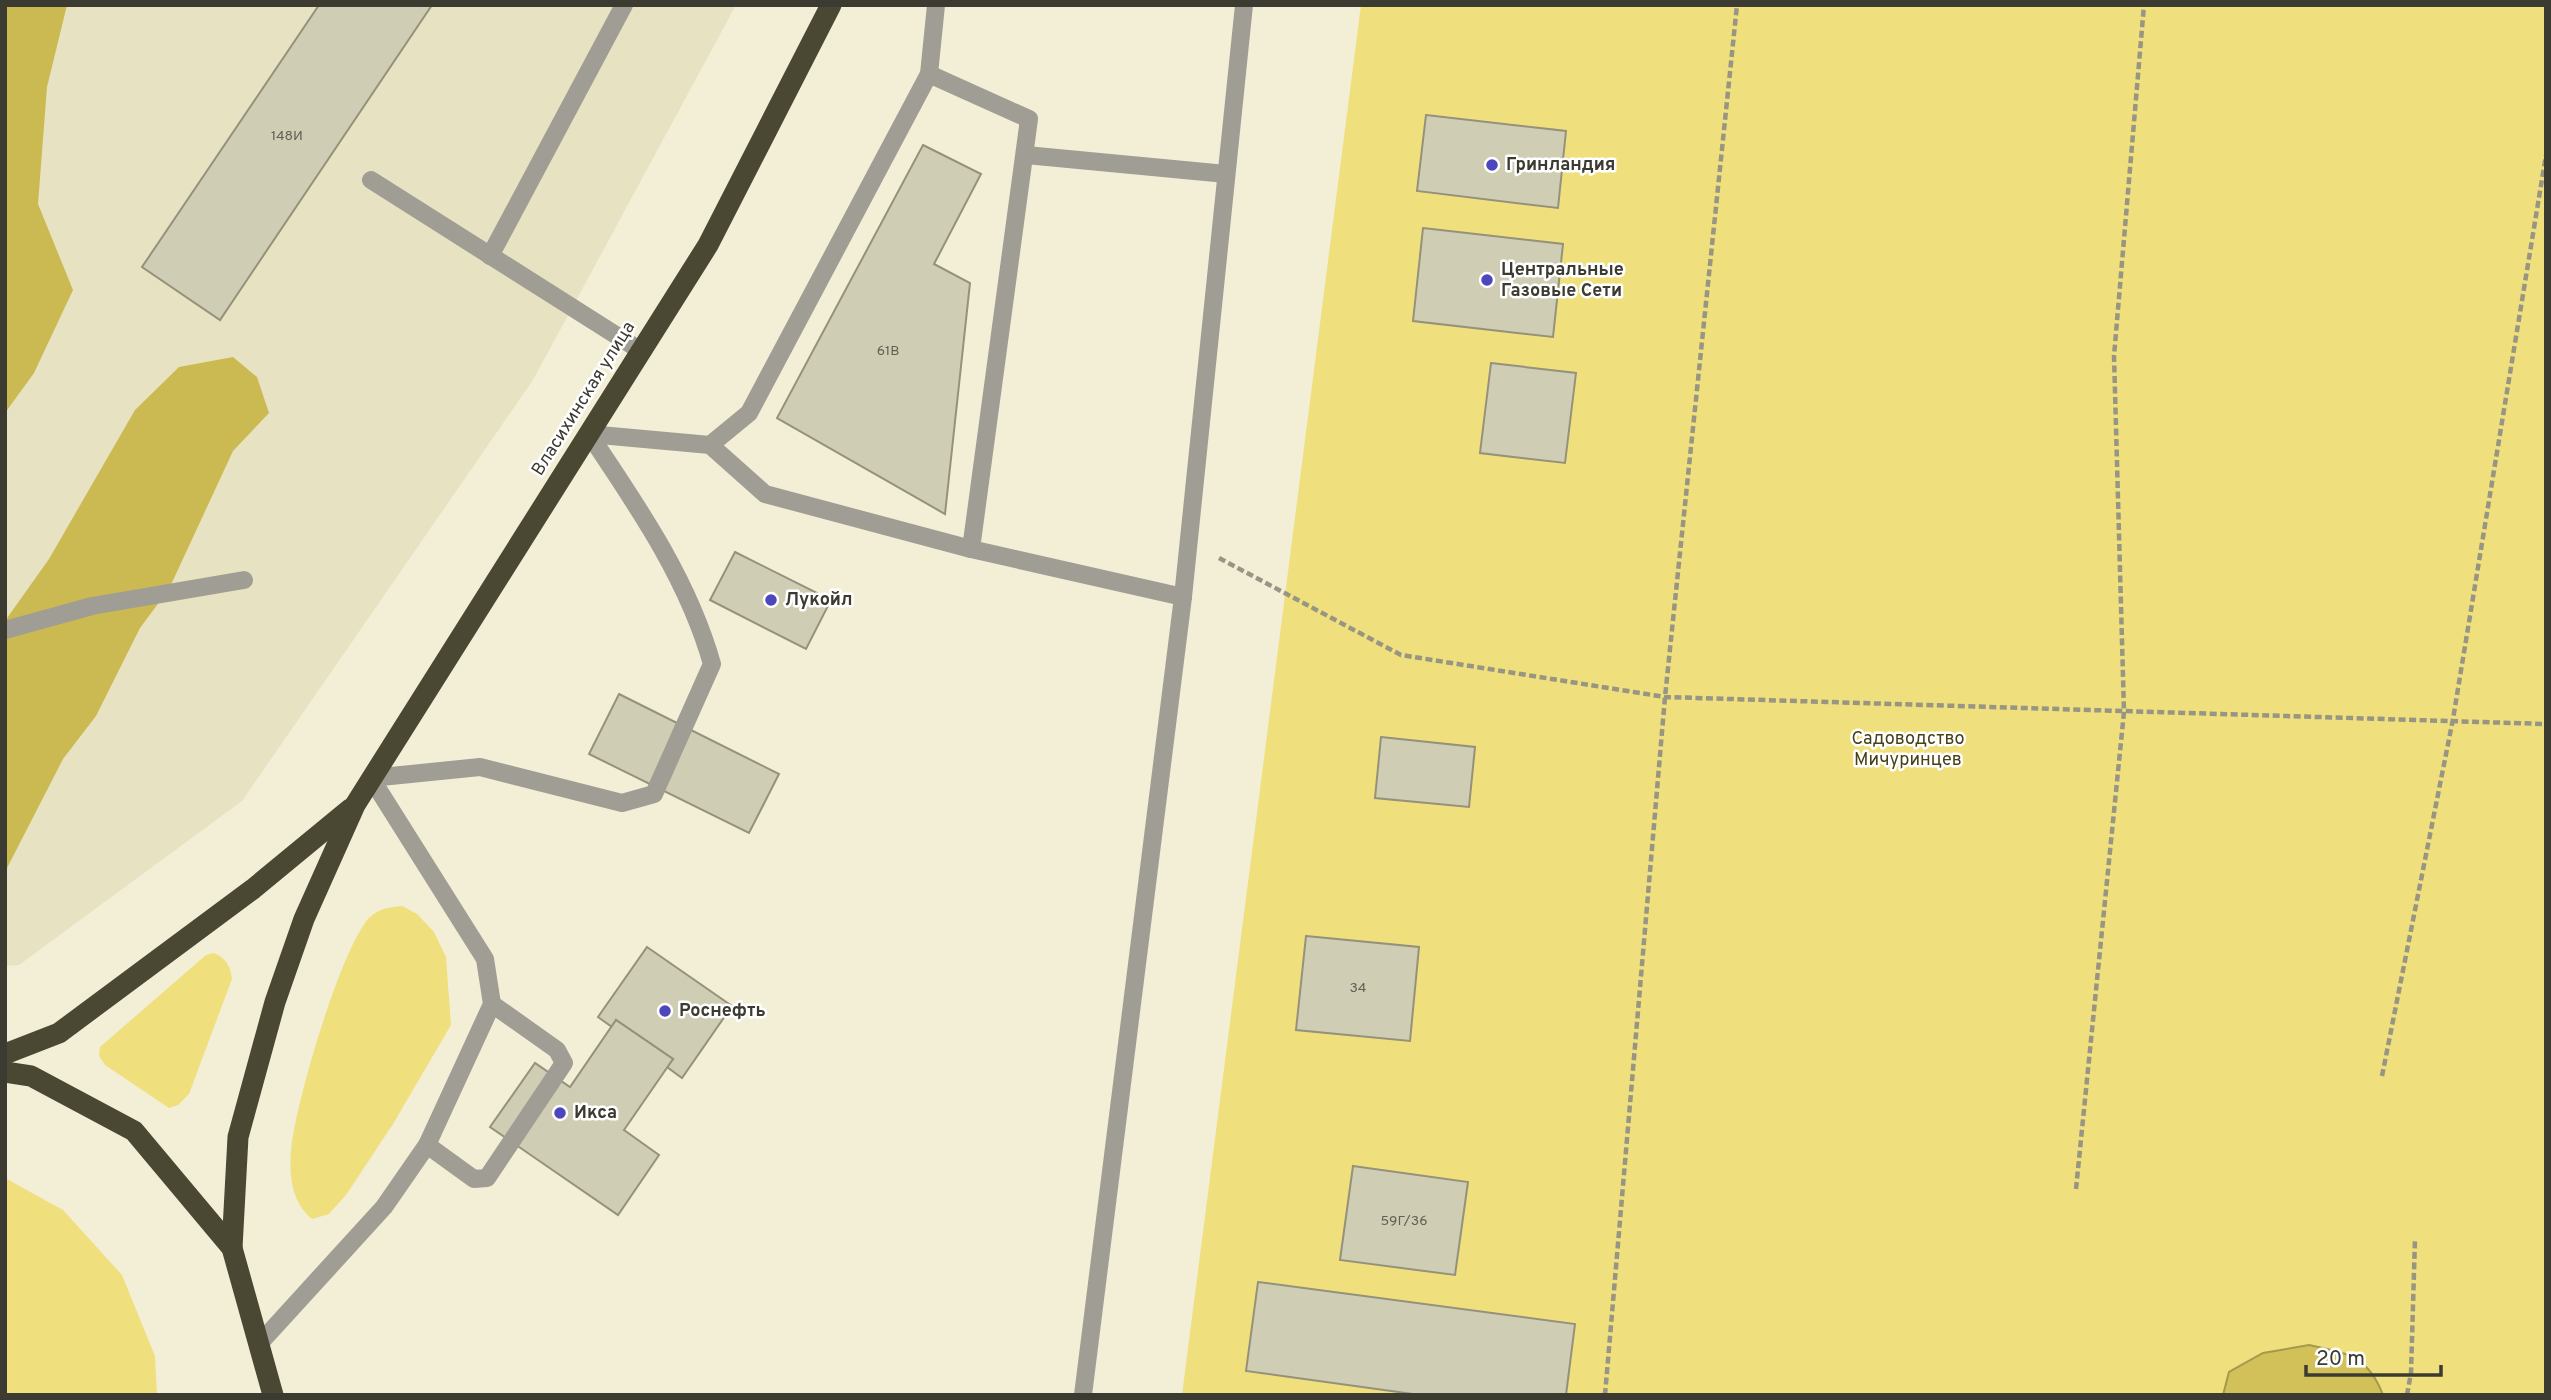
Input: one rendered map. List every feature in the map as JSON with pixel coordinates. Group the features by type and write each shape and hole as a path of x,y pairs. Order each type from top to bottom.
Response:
{"highway":[{"name":"Власихинская улица","path":"355,805 708,245 831,5"},
{"path":"5,1054 60,1032 253,889 355,805"},
{"path":"272,1395 232,1248 238,1137 275,1002 300,931 355,805"},
{"path":"5,1072 30,1076 134,1131 232,1248"}],"street":[{"path":"490,256 624,5"},
{"path":"710,445 749,413 929,74 936,5"},
{"path":"1083,1395 1183,597 1244,5"},
{"path":"929,74 1029,119 971,549"},
{"path":"1026,155 1226,174"},
{"path":"372,180 641,351"},
{"path":"589,434 710,445 765,494 971,549 1183,597"},
{"path":"259,1344 384,1207 427,1145 492,1004 485,959 371,778 480,767 622,803 654,794 712,664 701,626 659,538 589,434"},
{"path":"5,630 92,606 244,580"},
{"path":"427,1145 474,1179 487,1178 564,1063 557,1050 492,1004"}],"path":[{"path":"1605,1395 1665,697 1737,5"},
{"path":"2076,1189 2124,712 2114,356 2144,5"},
{"path":"2382,1076 2453,719 2546,155"},
{"path":"1187,542 1401,655 1665,697 2124,712 2453,719 2546,724"},
{"path":"2407,1395 2411,1373 2415,1239"}],"shaded area":[{"path":"5,5 736,5 533,380 242,801 19,965 5,966"},
{"path":"5,5 67,5 47,87 38,204 73,290 34,373 5,413"},
{"path":"233,357 257,377 269,413 233,451 169,589 140,628 96,716 63,759 5,872 5,621 49,559 135,410 179,367"},
{"path":"2309,1345 2355,1358 2371,1372 2383,1395 2223,1395 2229,1372 2263,1353"}],"green space":[{"name":"Садоводство Мичуринцев","path":"1361,5 2546,5 2546,1395 1182,1395"},
{"path":"402,906 417,914 434,932 446,957 451,1025 393,1124 346,1195 329,1214 312,1219 300,1205 293,1188 291,1151 300,1101 319,1033 354,941 365,923 377,912"},
{"path":"214,953 227,963 232,979 189,1094 178,1105 169,1108 105,1065 99,1056 100,1047 206,955"},
{"path":"5,1178 63,1210 122,1275 155,1356 157,1395 5,1395"}],"building":[{"path":"319,5 432,5 220,320 142,267"},
{"path":"1426,115 1566,131 1558,208 1417,191"},
{"path":"923,145 981,174 934,264 970,283 945,514 777,418"},
{"path":"1423,228 1563,244 1553,337 1413,321"},
{"path":"1491,363 1576,373 1565,463 1480,453"},
{"name":"Лукойл","path":"735,552 831,600 806,649 710,600"},
{"path":"619,694 779,774 749,833 589,754"},
{"path":"1381,737 1475,747 1469,807 1375,798"},
{"path":"1306,936 1419,947 1410,1041 1296,1030"},
{"name":"Роснефть","path":"647,947 732,1006 682,1078 667,1067 673,1059 616,1020 612,1027 598,1017"},
{"path":"616,1020 673,1059 624,1130 659,1155 618,1215 490,1127 535,1063 570,1087"},
{"path":"1353,1166 1468,1182 1455,1275 1340,1260"},
{"path":"1258,1282 1575,1324 1566,1395 1420,1395 1246,1371"}],"place":[{"name":"Гринландия","path":"1492,165"},
{"name":"Центральные Газовые Сети","path":"1487,280"},
{"name":"Лукойл","path":"771,600"},
{"name":"Роснефть","path":"665,1011"},
{"name":"Икса","path":"560,1113"}]}
